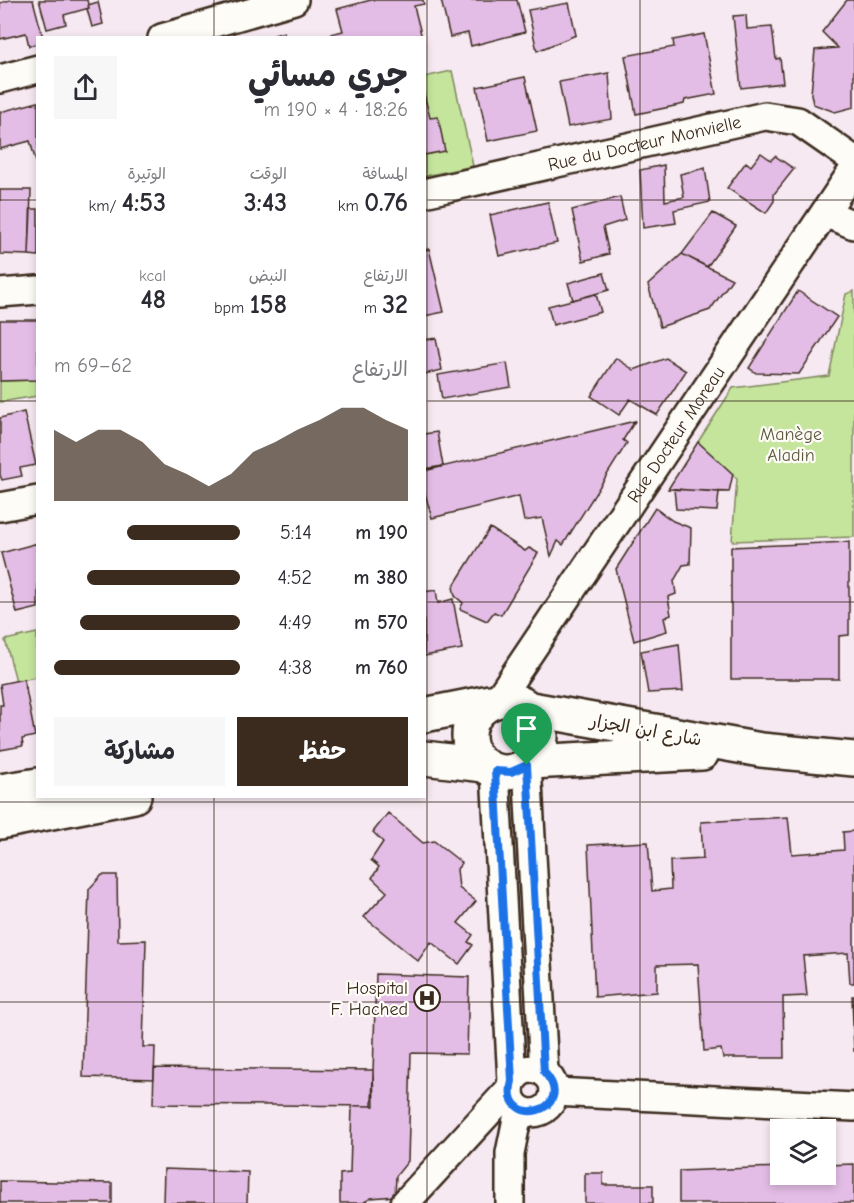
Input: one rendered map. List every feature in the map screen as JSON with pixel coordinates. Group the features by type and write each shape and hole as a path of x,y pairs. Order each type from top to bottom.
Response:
{"main road":[{"path":"426,715 493,701 514,700 531,709 542,731 540,748 529,763 511,772 426,758"},
{"path":"489,768 472,751 469,732 475,714 493,701"},
{"name":"شارع ابن الجزار","path":"531,709 761,750 854,759"},
{"name":"شارع ابن الجزار","path":"529,763 761,750"},
{"path":"0,791 36,785"},
{"path":"0,822 124,798"}],"street":[{"path":"169,36 294,0"},
{"path":"0,78 36,69"},
{"name":"Rue du Docteur Monvielle","path":"426,193 765,116 798,121 854,160"},
{"name":"Rue Docteur Moreau","path":"493,701 854,169"},
{"path":"825,213 854,225"},
{"path":"0,292 36,290"},
{"path":"0,507 36,500"},
{"path":"489,768 514,1093 530,1112 539,1111 552,1100 529,763"},
{"path":"510,1203 514,1093 517,1074 525,1070 534,1069 549,1082 854,1107"},
{"path":"405,1203 514,1093"}],"green space":[{"path":"452,71 473,166 426,176 426,77"},
{"name":"Manège Aladin","path":"854,291 854,537 732,541 737,479 698,442 733,388 829,376 846,294"},
{"path":"36,380 36,396 0,402 0,381"},
{"path":"36,633 36,677 16,681 5,640"}],"building":[{"path":"10,0 33,0 42,36 36,36 36,44 29,46 26,33 0,39 0,3"},
{"path":"39,0 87,0 89,8 64,15 66,24 47,29"},
{"path":"371,0 423,0 424,4 414,6 422,36 332,36 331,34 343,31 337,9"},
{"path":"441,0 517,0 525,32 471,46 468,33 450,37"},
{"path":"847,0 854,0 854,107 835,112 813,104 811,94 815,50 838,48 822,32"},
{"path":"98,2 103,24 92,27 87,9 88,5"},
{"path":"569,3 576,35 537,51 528,10"},
{"path":"746,15 747,29 772,27 776,59 780,58 783,83 741,88 733,16"},
{"path":"284,32 285,36 271,36"},
{"path":"704,34 716,94 685,100 684,104 636,114 625,56 674,47 673,40"},
{"path":"609,73 612,119 568,127 559,82"},
{"path":"525,77 537,131 488,141 477,87"},
{"path":"426,102 430,118 438,117 445,151 426,155"},
{"path":"36,103 36,162 30,141 0,149 0,112"},
{"path":"761,153 771,160 775,156 794,169 774,194 774,201 766,213 727,188 746,162 751,166"},
{"path":"664,165 665,201 684,197 680,174 705,168 710,202 674,210 676,223 643,228 640,170"},
{"path":"0,190 31,190 29,255 0,254"},
{"path":"620,197 625,220 603,227 609,254 583,261 572,210"},
{"path":"548,202 557,243 499,256 490,215"},
{"path":"31,209 36,209 36,256 29,255"},
{"path":"713,213 736,226 707,267 682,254"},
{"path":"429,249 444,312 426,316 426,250"},
{"path":"682,254 732,279 710,310 660,327 648,285"},
{"path":"604,273 609,290 573,300 568,283"},
{"path":"798,291 837,317 799,374 756,373 749,368"},
{"path":"596,294 601,312 553,325 548,306"},
{"path":"0,320 36,320 36,380 0,381"},
{"path":"436,338 442,370 426,374 426,340"},
{"path":"616,358 634,370 666,358 686,371 657,415 630,399 619,415 591,396"},
{"path":"507,363 511,387 442,399 438,375"},
{"path":"24,412 36,465 20,468 22,476 2,480 0,475 0,418"},
{"path":"635,421 623,440 627,443 563,545 558,541 551,556 542,518 524,521 519,496 432,518 426,497 426,471"},
{"path":"437,432 443,466 426,469 426,434"},
{"path":"698,442 733,474 729,492 668,489"},
{"path":"674,489 719,492 717,511 676,509"},
{"path":"655,508 673,521 691,528 690,564 683,565 674,581 676,594 668,597 671,615 664,618 667,631 634,641 616,569"},
{"path":"490,528 525,551 529,548 538,553 501,615 494,612 487,621 460,609 463,603 455,596 453,587"},
{"path":"849,542 849,635 839,636 839,679 731,679 731,547"},
{"path":"36,544 36,608 17,613 1,553"},
{"path":"436,590 438,603 453,599 462,649 426,656 426,592"},
{"path":"679,644 683,691 648,693 641,651"},
{"path":"24,679 35,736 22,739 23,746 0,750 0,705 3,705 0,684"},
{"path":"388,813 423,843 434,841 462,863 457,869 459,888 476,901 458,923 473,935 468,942 473,945 459,964 431,942 418,961 364,917 387,892 372,878 379,867 371,860 383,842 373,832"},
{"path":"788,817 792,854 844,850 843,832 854,831 854,983 850,983 848,953 803,956 807,996 783,997 784,1058 723,1058 721,1049 704,1051 698,964 657,965 657,992 595,997 588,845 648,842 652,891 671,889 670,861 703,859 701,822"},
{"path":"102,875 117,875 118,941 146,940 143,1047 155,1047 154,1079 83,1077 89,889"},
{"path":"376,974 469,977 467,1054 411,1053 408,1161 396,1176 395,1196 371,1198 363,1203 340,1203 340,1174 350,1173 352,1106 372,1106"},
{"path":"852,996 854,996 854,1052"},
{"path":"154,1068 373,1070 374,1106 153,1104"},
{"path":"854,1164 854,1203 679,1203 679,1171 770,1167 770,1185 836,1185 836,1165"},
{"path":"164,1169 248,1172 247,1203 163,1203"},
{"path":"585,1173 603,1173 603,1185 653,1185 653,1203 585,1203"},
{"path":"0,1181 112,1183 112,1203 0,1203"}],"place":[{"name":"Hospital F. Hached","path":"427,998"}],"route":[{"path":"527,765 544,1072 552,1081 554,1092 552,1100 546,1107 530,1112 519,1109 511,1098 510,1089 512,1081 495,771 511,772 527,765"}]}
